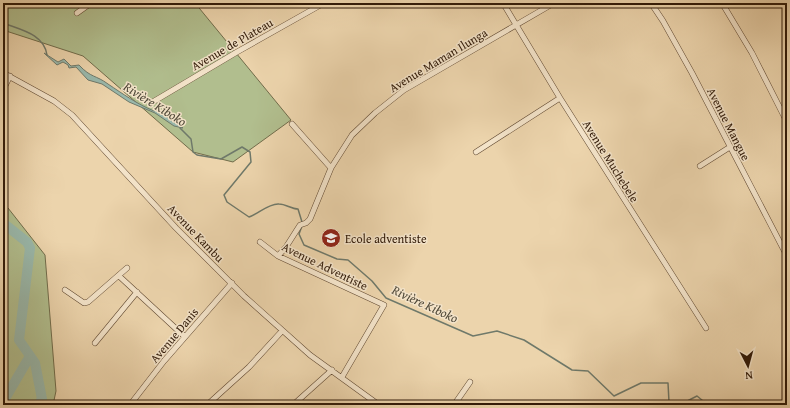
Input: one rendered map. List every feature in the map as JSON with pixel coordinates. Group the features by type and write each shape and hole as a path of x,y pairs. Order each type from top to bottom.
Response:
{"street":[{"path":"77,13 91,3"},
{"name":"Avenue de Plateau","path":"152,104 237,52 324,3"},
{"name":"Avenue Muchebele","path":"503,3 560,98 706,328"},
{"name":"Avenue Maman Ilunga","path":"278,256 302,224 310,219 331,168 357,129 396,96 554,3"},
{"name":"Avenue Mangue","path":"650,3 673,38 787,256"},
{"path":"722,3 747,44 787,122"},
{"name":"Avenue Kambu","path":"3,73 54,101 72,115 176,228 282,331 310,355 379,405"},
{"path":"3,90 10,76"},
{"path":"476,152 560,98"},
{"path":"292,124 331,168"},
{"path":"700,166 730,147"},
{"name":"Avenue Adventiste","path":"260,242 278,256 384,305 342,377"},
{"path":"65,290 84,303 88,302 127,268"},
{"path":"118,276 185,337"},
{"name":"Avenue Danis","path":"133,401 185,337 232,283"},
{"path":"95,343 137,292"},
{"path":"207,405 249,367 282,331"},
{"path":"293,405 332,370"},
{"path":"454,405 470,382"}],"green space":[{"path":"3,3 195,3 291,120 233,162 193,152 83,56 3,30"},
{"path":"3,206 8,208 45,255 56,391 53,405 3,405"}],"shaded area":[{"path":"44,53 58,62 64,59 71,66 79,65 90,74 104,81 130,99 154,111 157,110 183,128 174,126 155,113 129,102 102,84 88,80 76,67 69,68 68,65 63,62 57,65"}],"waterway":[{"name":"Rivière Kiboko","path":"3,23 37,37 45,48 47,55"},
{"name":"Rivière Kiboko","path":"180,128 191,139 193,152 197,155 221,159 242,147 250,152 251,162 224,195 227,202 249,217 271,205 284,205 298,209 302,222"},
{"path":"3,223 27,242 30,248 19,340 35,363 42,399 38,405"},
{"name":"Rivière Kiboko","path":"302,226 299,234 304,245 337,259 348,260 372,281 386,298 473,336 497,331 524,340 572,370 588,371 614,396 641,383 668,383 669,402 673,404 680,404 697,396 708,405"},
{"path":"3,402 30,356"}],"place":[{"name":"Ecole adventiste","path":"331,238"}]}
